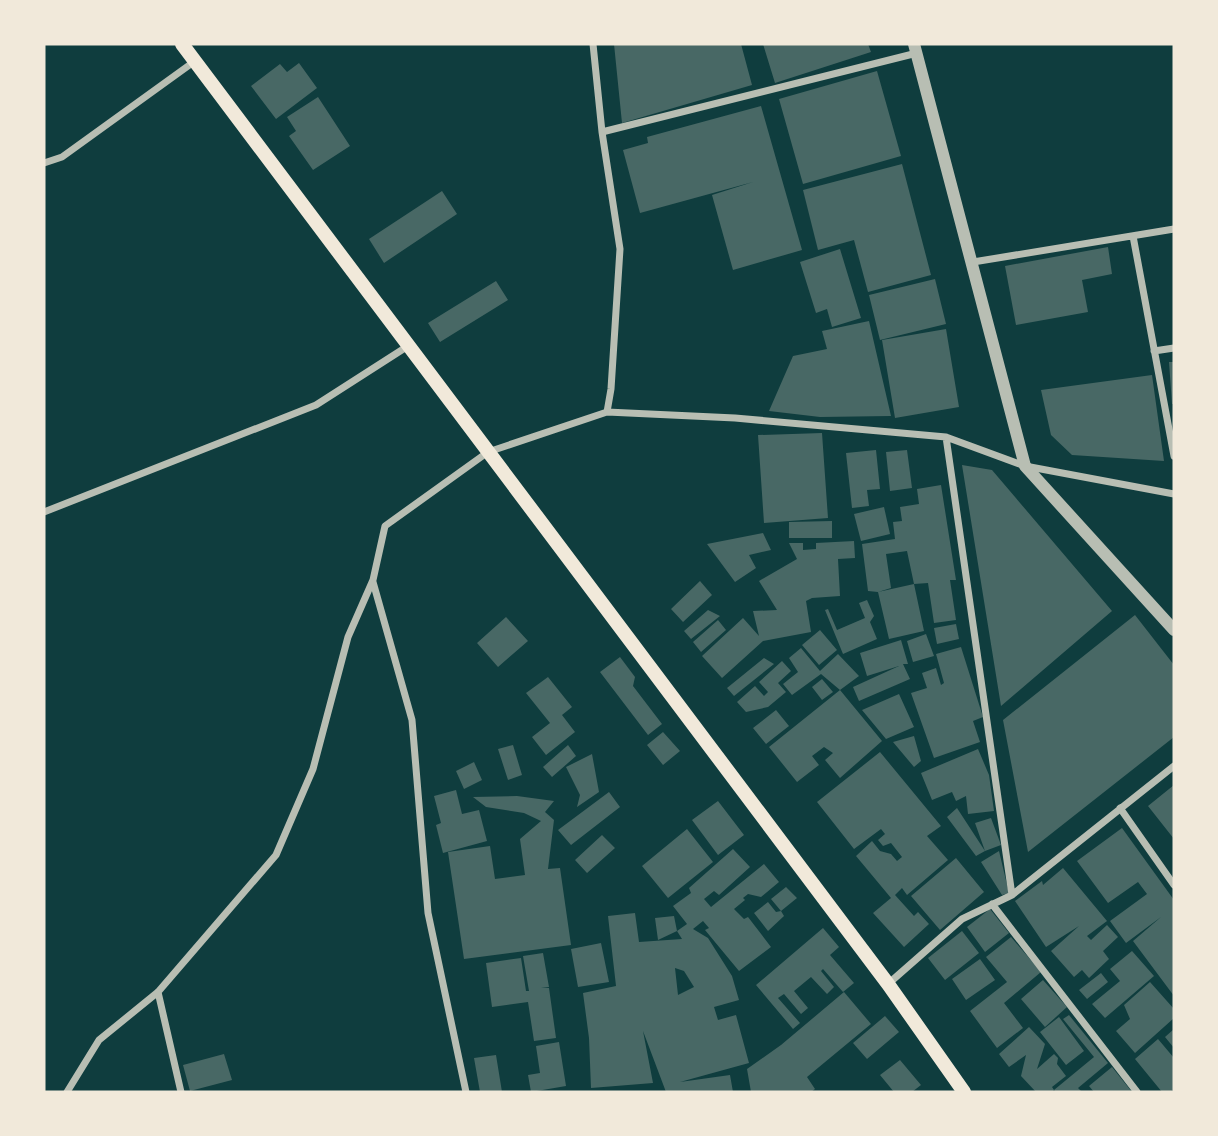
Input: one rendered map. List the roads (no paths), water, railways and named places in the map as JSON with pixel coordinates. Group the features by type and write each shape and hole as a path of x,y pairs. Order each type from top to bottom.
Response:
{"main road":[{"path":"182,44 888,984 964,1092"}],"street":[{"path":"593,44 602,132 620,249 611,389 607,412"},
{"path":"602,132 915,48 1025,466 1174,630"},
{"path":"44,163 62,157 195,61"},
{"path":"972,262 1174,229"},
{"path":"1133,236 1174,456"},
{"path":"44,512 316,405 409,346"},
{"path":"1154,351 1174,348"},
{"path":"67,1092 99,1040 158,992 276,855 313,769 348,637 373,580 385,526 488,452 607,412 735,418 946,438 1025,466 1174,494"},
{"path":"946,438 1012,895"},
{"path":"373,580 412,720 428,913 466,1092"},
{"path":"888,984 962,919 1012,895 1174,766"},
{"path":"1120,807 1174,885"},
{"path":"992,904 1137,1092"},
{"path":"158,992 181,1092"}]}
